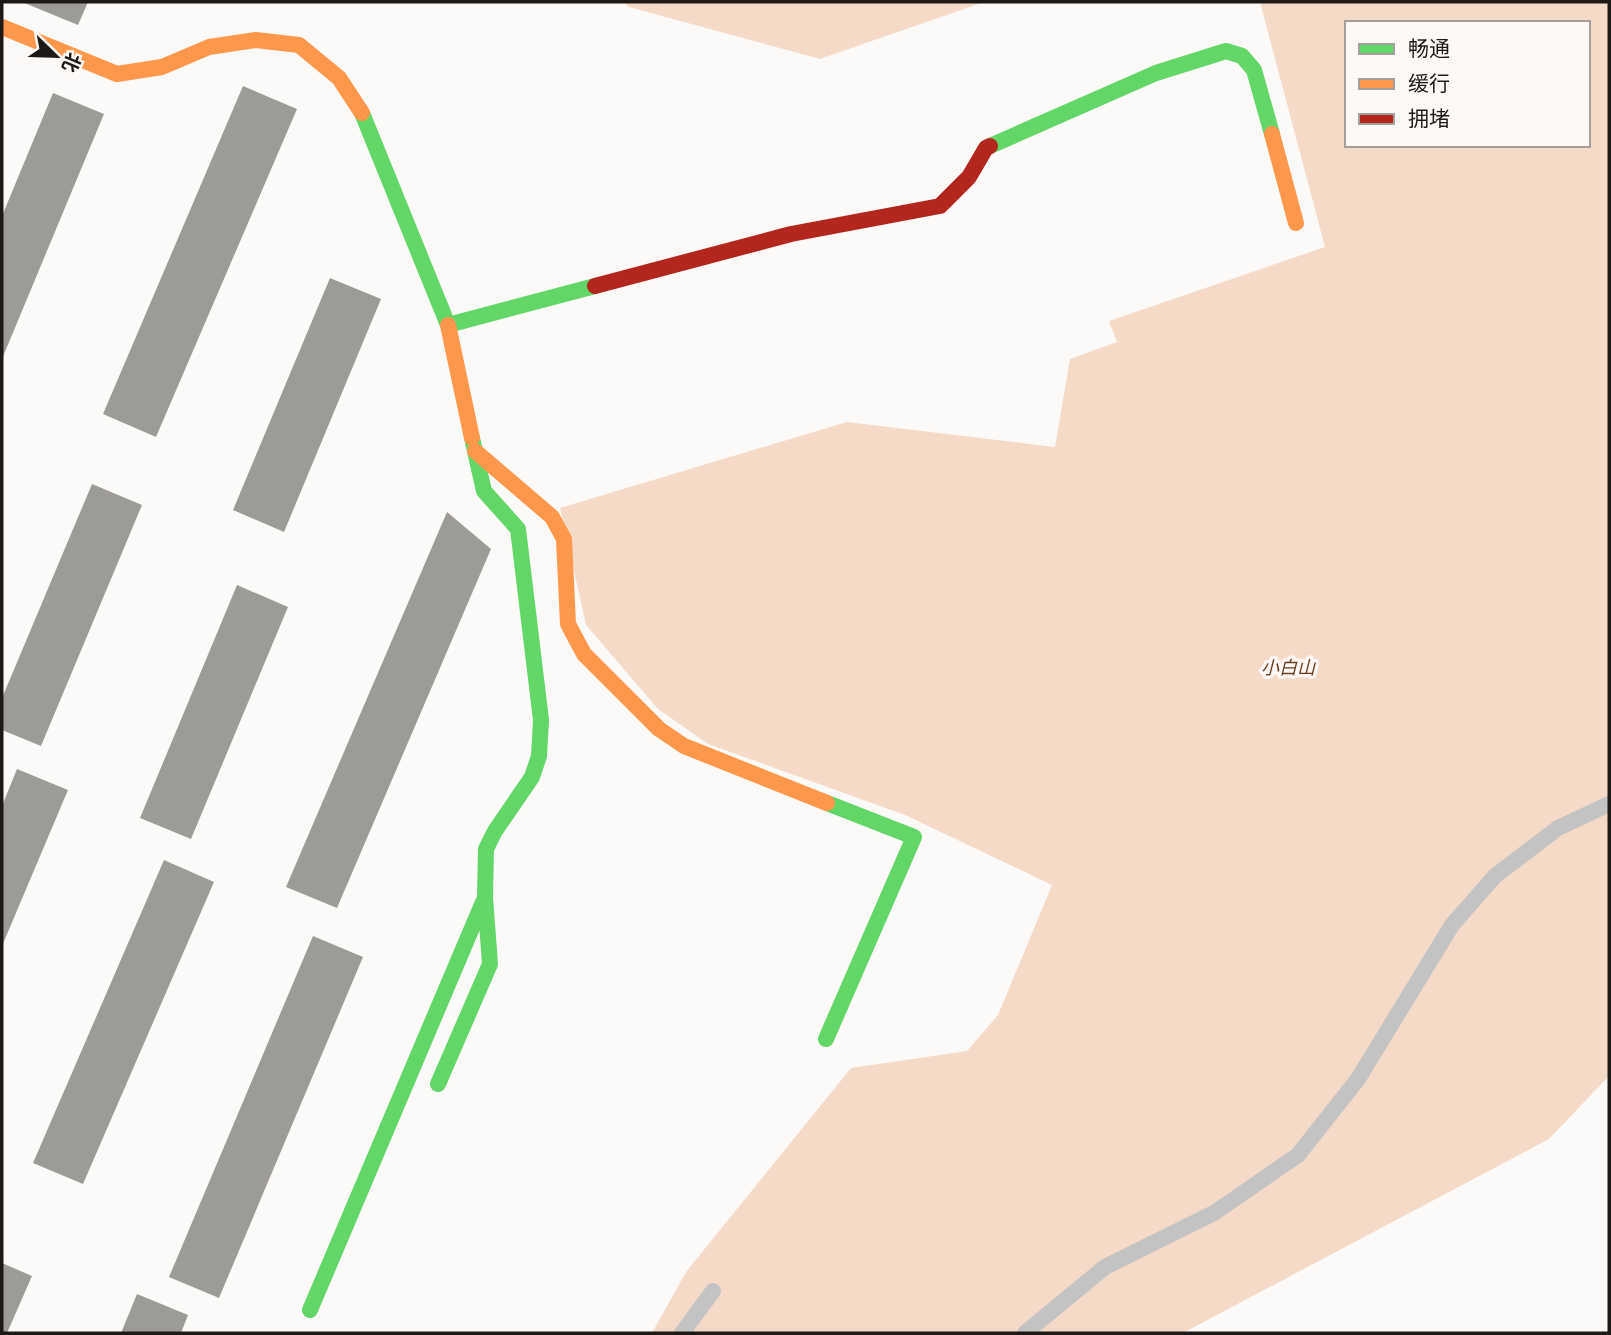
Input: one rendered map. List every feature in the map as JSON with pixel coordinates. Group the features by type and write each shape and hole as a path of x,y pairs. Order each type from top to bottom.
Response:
{"street":[{"path":"2,27 117,74 162,67 209,47 256,40 299,45 340,78 365,118 448,325 484,491 518,529 541,720 539,756 532,777 495,831 486,849 485,897 490,964 438,1084"},
{"path":"448,325 791,234 940,206 969,177 986,148 1156,73 1226,51 1242,56 1254,70 1296,223"},
{"path":"475,451 552,517 564,539 568,624 584,654 659,729 684,746 914,837 826,1039"},
{"path":"310,1310 485,897"}],"lane":[{"path":"1025,1333 1105,1267 1214,1213 1298,1155 1359,1079 1452,925 1495,876 1559,828 1609,804"},
{"path":"682,1333 713,1291"}],"green space":[{"path":"623,2 984,2 820,59 629,7"},
{"name":"小白山","path":"1260,2 1609,2 1609,1076 1549,1139 1183,1333 652,1333 686,1272 851,1068 967,1051 998,1015 1052,885 905,815 708,744 658,709 586,625 560,508 847,422 1055,447 1070,359 1117,342 1109,321 1325,247"}],"building":[{"path":"22,2 88,2 78,25"},
{"path":"243,86 297,109 156,437 103,414"},
{"path":"53,93 104,114 2,359 2,216"},
{"path":"330,278 381,299 284,532 233,510"},
{"path":"92,484 142,505 41,746 2,730 2,698"},
{"path":"447,512 491,549 337,908 286,887"},
{"path":"237,585 288,607 191,839 140,818"},
{"path":"17,769 68,790 2,946 2,806"},
{"path":"164,860 214,882 83,1184 33,1163"},
{"path":"313,936 363,957 219,1298 169,1277"},
{"path":"2,1263 32,1276 7,1333 2,1333"},
{"path":"137,1294 188,1315 181,1333 121,1333"}],"traffic: fast":[{"path":"990,146 1156,73 1226,51 1242,56 1254,70 1272,134"},
{"path":"362,113 448,325 595,286"},
{"path":"438,1084 490,964 485,897 486,849 495,831 532,777 539,756 541,720 518,529 484,491 472,438"},
{"path":"826,1039 914,837 827,803"},
{"path":"310,1310 483,902"}],"traffic: slow":[{"path":"2,27 117,74 162,67 209,47 256,40 299,45 339,78 362,113"},
{"path":"1272,134 1296,223"},
{"path":"448,325 472,438"},
{"path":"475,451 552,517 564,539 568,624 584,654 659,729 684,746 827,803"}],"traffic: jam":[{"path":"595,286 791,234 940,206 969,177 986,148 990,146"}]}
